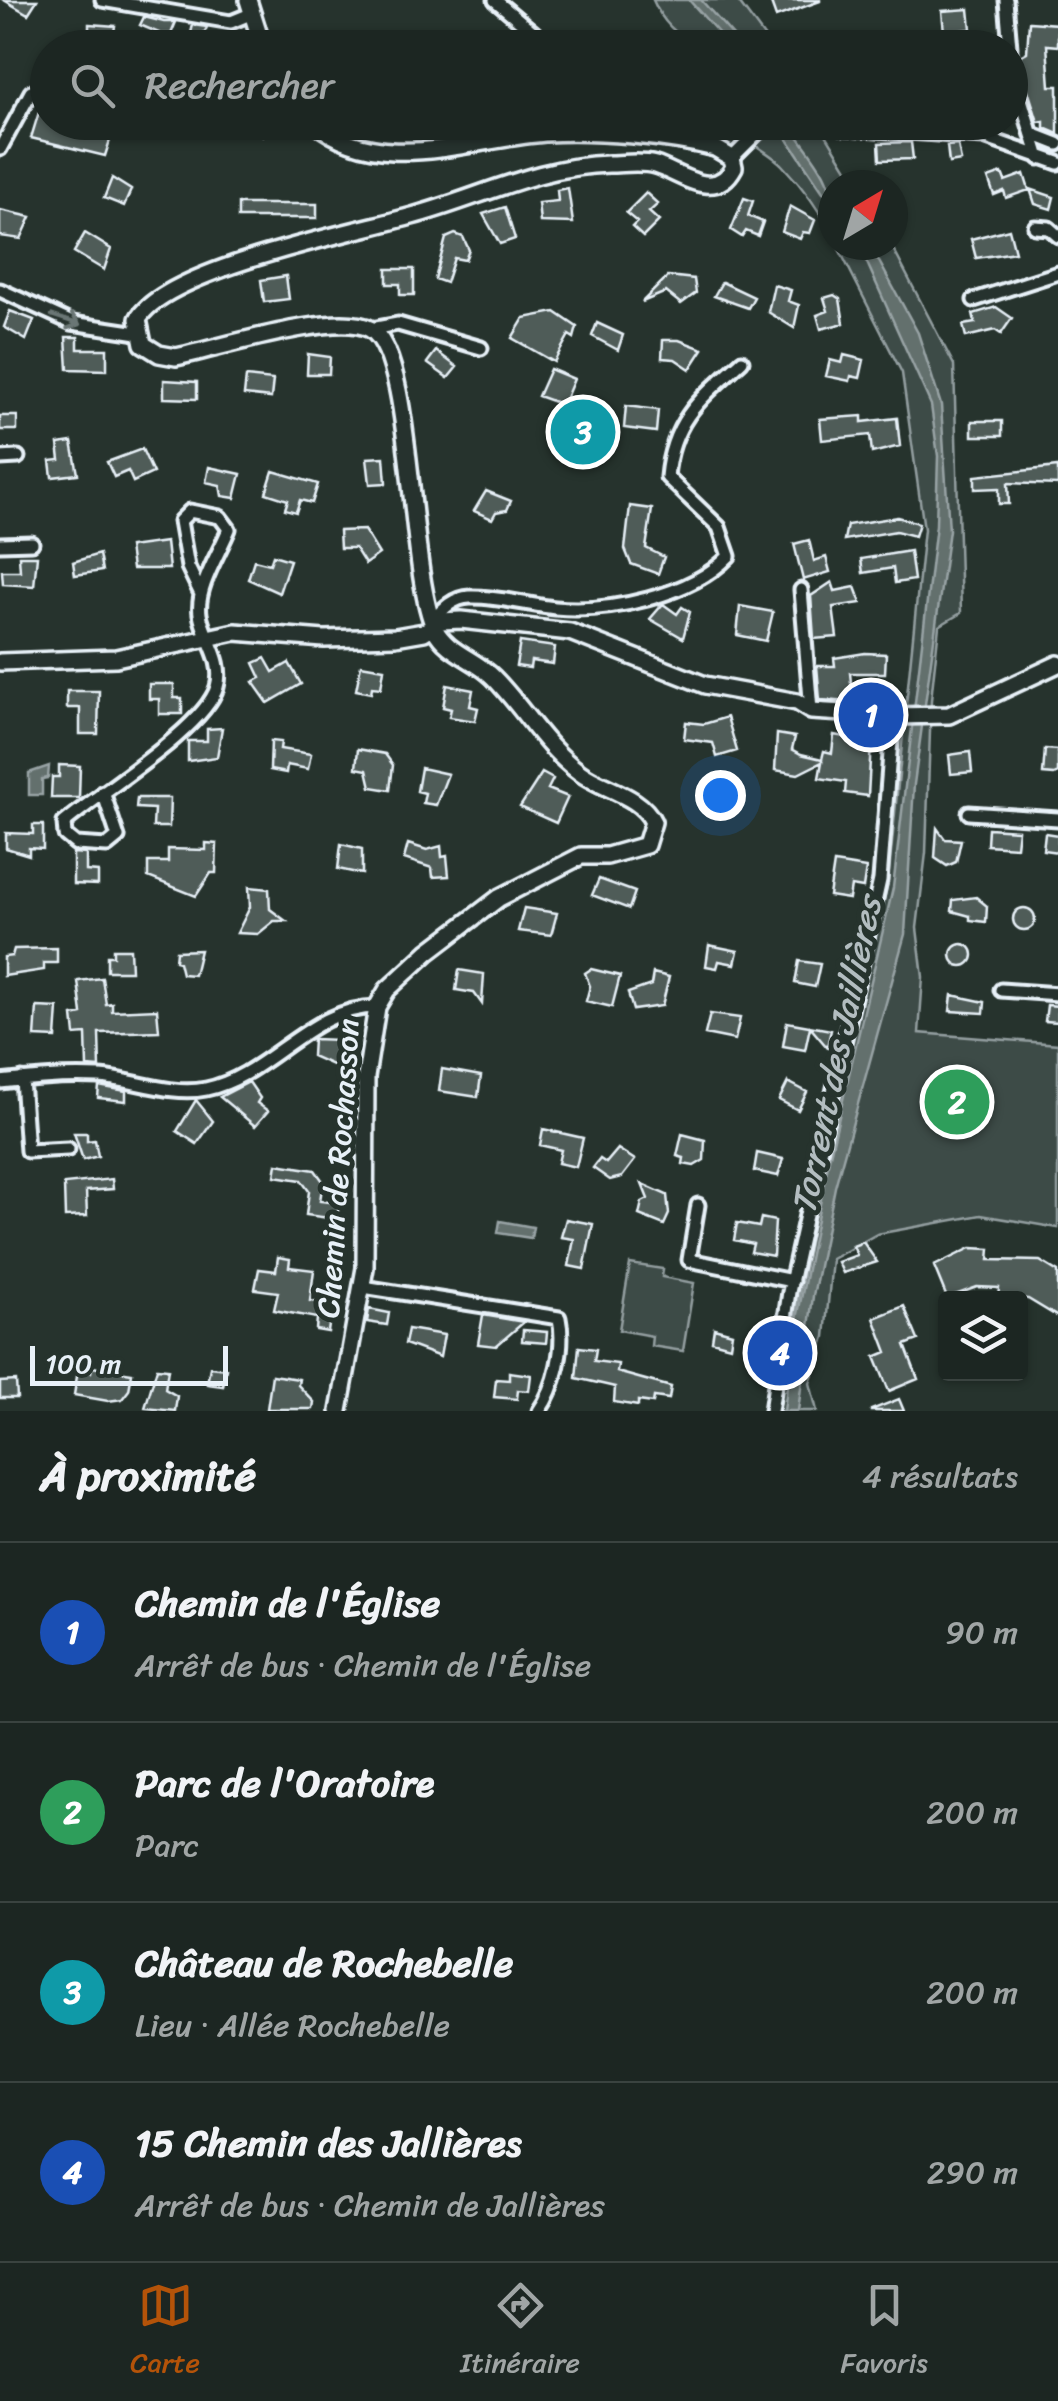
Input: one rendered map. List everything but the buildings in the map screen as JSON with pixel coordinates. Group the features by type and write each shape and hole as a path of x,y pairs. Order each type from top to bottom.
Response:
{"street":[{"path":"102,0 231,22 250,7"},
{"path":"495,0 531,30"},
{"path":"1006,0 1008,30"},
{"path":"0,149 30,94"},
{"path":"1028,116 1040,158"},
{"path":"1035,136 1058,144"},
{"path":"342,140 353,147 384,153 494,140"},
{"path":"665,140 700,144 732,158"},
{"path":"732,158 750,140"},
{"path":"992,140 1058,163"},
{"path":"481,348 398,324 371,329 315,326 176,356 159,354 143,344 138,319 144,308 169,293 306,240 414,216 520,177 567,166 651,164 702,185 713,185 729,176 734,167 732,158"},
{"path":"1035,227 1049,228 1058,236"},
{"path":"974,300 1058,273"},
{"path":"0,290 72,323 138,333"},
{"path":"371,329 388,348 397,372 414,539 433,624"},
{"path":"433,624 449,602 469,597 559,608 603,607 712,574 729,556 720,527 667,477 670,440 706,394 742,361"},
{"path":"0,458 18,457"},
{"path":"103,792 118,837 107,846 76,844 65,835 64,823 207,707 218,684 211,636 200,617 200,592 228,529 220,518 190,511 180,521 188,566 200,592"},
{"path":"0,544 32,543"},
{"path":"801,590 811,711"},
{"path":"0,662 116,658 235,632 324,639 395,637 433,624 461,620 570,632 705,685 797,702 811,711 897,716 949,715 1058,664"},
{"name":"Chemin de Rochasson","path":"339,1411 363,1287 366,1077 376,1006 387,990 428,952 499,898 581,856 630,852 646,846 652,834 649,812 582,774 547,746 491,675 442,641 433,624"},
{"path":"770,1411 792,1281 880,880 897,716"},
{"path":"969,813 1058,820"},
{"path":"1001,990 1058,994"},
{"path":"0,1082 98,1077 181,1092 210,1088 279,1054 319,1023 362,1007 376,1006"},
{"path":"22,1079 27,1152 68,1149"},
{"path":"698,1205 689,1260 792,1281"},
{"path":"363,1287 560,1318 564,1337 548,1398 539,1411"}],"shaded area":[{"path":"653,0 737,0 759,30 674,30"},
{"path":"689,0 701,0 728,30 716,30"},
{"path":"750,140 829,140 848,170 818,170 818,211 789,173"},
{"path":"788,140 801,140 821,170 818,184"},
{"path":"845,260 899,260 954,365 961,613 939,626 931,700 926,853 917,928 923,977 919,1033 1058,1044 1058,1228 981,1215 877,1234 832,1259 825,1337 810,1383 817,1411 778,1411 822,1173 888,882 924,529 902,373"},
{"path":"866,260 878,260 918,333 941,405 949,530 914,784 905,934 835,1187 813,1296 798,1411 784,1411 792,1344 829,1159 893,888 936,525 938,456 931,405"},
{"path":"49,766 48,778 42,779 42,795 29,795 29,773"},
{"path":"500,1221 533,1227 531,1238 498,1233"},
{"path":"630,1264 663,1269 662,1277 694,1283 683,1351 651,1346 652,1336 619,1330"}],"place":[{"name":"Château de Rochebelle","path":"583,432"},
{"name":"Chemin de l'Église","path":"871,715"},
{"name":"Parc de l'Oratoire","path":"957,1102"},
{"name":"15 Chemin des Jallières","path":"780,1353"}],"water label":[{"name":"Torrent des Jaillières","path":"836,1055"}]}
